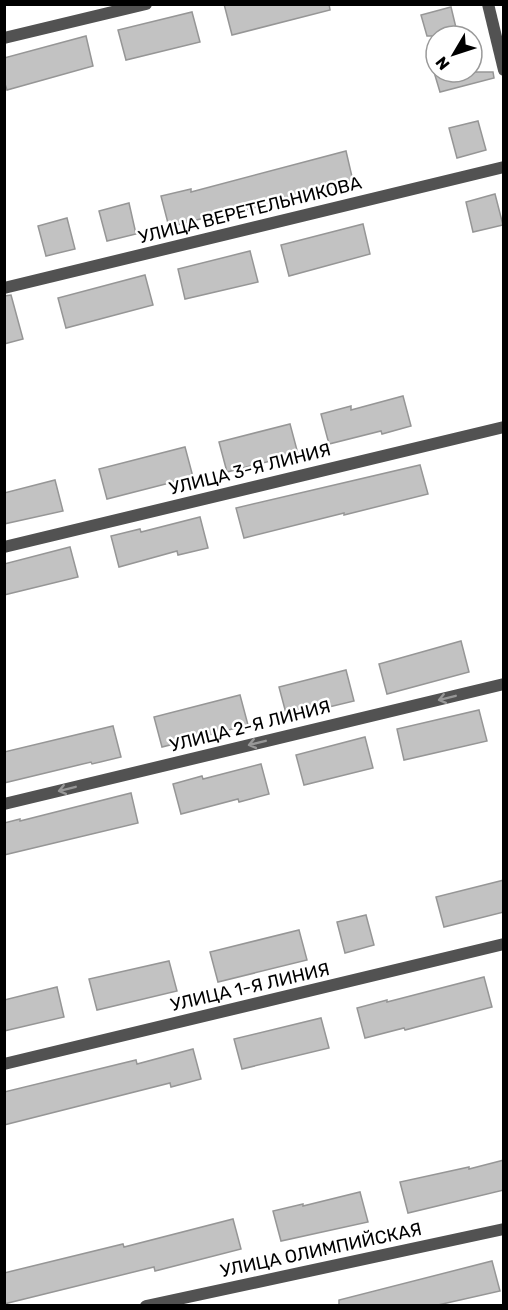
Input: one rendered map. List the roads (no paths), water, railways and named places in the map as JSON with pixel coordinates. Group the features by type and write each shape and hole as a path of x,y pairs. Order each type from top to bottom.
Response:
{"street":[{"path":"4,38 146,4"},
{"path":"488,4 504,70"},
{"name":"УЛИЦА ВЕРЕТЕЛЬНИКОВА","path":"4,288 504,167"},
{"name":"УЛИЦА 3-Я ЛИНИЯ","path":"4,547 504,427"},
{"name":"УЛИЦА 2-Я ЛИНИЯ","path":"4,804 504,684"},
{"name":"УЛИЦА 1-Я ЛИНИЯ","path":"4,1064 504,944"},
{"name":"УЛИЦА ОЛИМПИЙСКАЯ","path":"146,1305 504,1229"}]}
